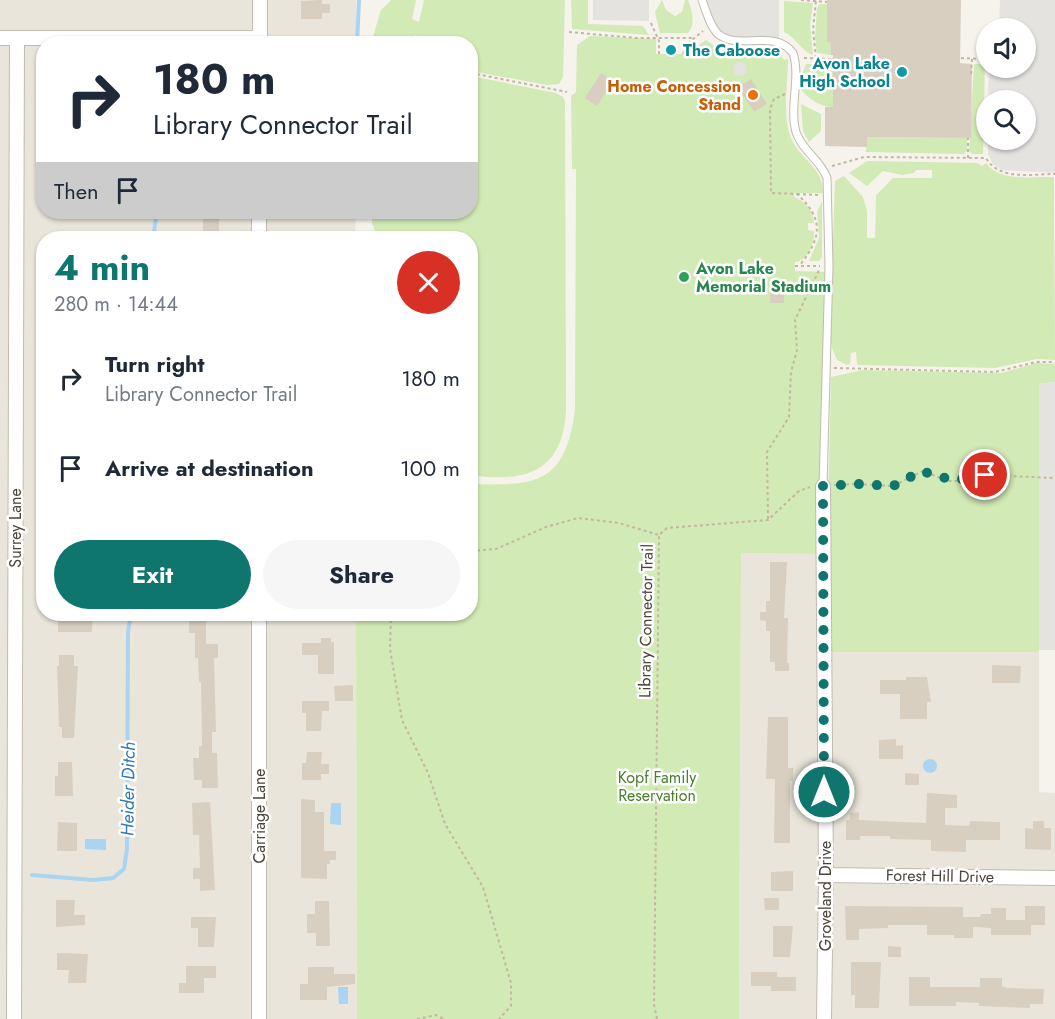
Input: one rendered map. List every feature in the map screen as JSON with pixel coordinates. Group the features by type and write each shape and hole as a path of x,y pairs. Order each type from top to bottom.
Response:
{"street":[{"path":"260,0 260,36"},
{"path":"0,38 36,38"},
{"name":"Surrey Lane","path":"14,1019 17,38"},
{"name":"Groveland Drive","path":"823,486 826,874 824,1019"},
{"name":"Carriage Lane","path":"259,621 259,1019"},
{"name":"Forest Hill Drive","path":"826,874 1055,878"}],"lane":[{"path":"702,0 714,28 723,37 764,39 788,47 795,58 794,121 799,139 824,169 828,195 825,266 827,368 823,486"}],"path":[{"path":"801,0 826,2"},
{"path":"816,0 813,30 816,58"},
{"path":"651,24 657,38 659,54"},
{"path":"683,54 687,44 704,31"},
{"path":"568,32 694,38"},
{"path":"801,58 832,59 833,69"},
{"path":"961,58 976,59"},
{"path":"971,74 972,59"},
{"path":"478,74 567,92"},
{"path":"794,94 782,94 774,99 770,109 771,193 828,195"},
{"path":"968,138 968,158"},
{"path":"824,169 864,157 986,158 994,169 1007,174 1055,174"},
{"path":"797,194 814,210 817,229 815,244 800,266"},
{"path":"795,266 825,266"},
{"path":"768,520 767,452 789,417 791,372 797,350 795,320 813,279 825,266"},
{"path":"827,368 995,372 1036,362 1055,362"},
{"path":"768,520 798,491 823,486 857,484 893,486 922,471 948,481 964,481 985,475 1055,478"},
{"path":"478,550 496,549 546,527 578,518 619,523 659,535"},
{"name":"Library Connector Trail","path":"657,1019 654,1005 659,535 667,528 768,520"},
{"path":"391,621 390,649 402,720 428,772 445,824 483,887 511,983 511,1006 499,1019"},
{"path":"417,1019 436,1015 444,1019"}],"shaded area":[{"path":"0,0 356,0 356,36 36,36 36,219 356,219 355,231 36,231 36,621 356,621 357,1019 0,1019"},
{"path":"593,0 649,0 649,21 593,20"},
{"path":"698,0 779,0 779,45 727,44 720,41 713,36"},
{"path":"1000,0 1055,0 1055,173 1001,170 993,164 988,154 988,150 1036,150 1036,90 988,90 989,78 1036,78 1036,18 999,18"},
{"path":"737,62 743,62 747,69 743,76 737,76 733,72 733,66"},
{"path":"1055,382 1055,650 1039,650 1039,384"},
{"path":"741,553 823,554 823,652 1039,652 1039,792 1055,793 1055,1019 739,1019"}],"green space":[{"path":"391,0 416,0 412,19 419,22 424,0 565,0 563,77 559,84 547,85 478,72 478,36 373,36 381,10"},
{"path":"571,0 588,0 588,24 643,26 649,35 572,29"},
{"path":"662,0 666,10 675,16 682,12 685,0 688,0 693,22 688,33 660,33 655,12"},
{"path":"784,1 813,3 810,24 813,55 784,32"},
{"path":"820,4 827,4 827,41 830,42 831,55 817,53 815,37 817,8"},
{"name":"Kopf Family Reservation","path":"590,36 656,39 656,54 687,54 706,40 726,55 780,54 784,60 788,59 786,110 788,129 795,146 815,170 822,184 823,193 794,193 794,197 808,207 814,223 808,223 808,230 814,231 812,245 804,258 795,262 795,271 829,272 823,554 741,553 739,1019 357,1019 356,621 478,621 478,484 514,484 544,476 564,453 575,410 576,169 572,169 571,96 576,92 577,45"},
{"path":"806,64 831,64 833,107 819,104 801,90 802,74"},
{"path":"974,64 976,64 976,78 985,78 984,90 976,90 976,150 983,150 983,154 972,154 969,151"},
{"path":"478,77 556,93 563,97 565,102 566,410 558,447 549,460 538,469 509,477 478,476 478,231 375,231 372,219 478,219"},
{"path":"801,104 821,114 821,131 809,142 803,131"},
{"path":"867,137 967,138 967,151 964,154 866,152"},
{"path":"867,161 977,163 982,166 986,163 992,169 1008,176 1054,177 1055,360 1037,359 995,368 857,365 856,352 851,353 850,364 847,365 837,360 832,348 830,333 835,181 844,176 863,197 867,211 867,238 875,238 876,195 893,178 932,178 932,170 916,170 914,173 902,175 883,171 867,186 849,173"},
{"path":"822,201 822,257 819,261 809,261 819,238 817,212"},
{"path":"1036,363 1055,364 1055,382 1039,384 1039,652 825,652 831,377 863,370 1001,373"}],"water":[{"path":"927,759 933,759 937,766 933,773 927,773 923,769 923,763"},
{"path":"331,803 341,803 341,825 330,824"},
{"path":"85,839 106,839 106,850 85,849"},
{"path":"338,987 348,987 348,1004 339,1004"}],"building":[{"path":"322,0 322,4 330,4 330,13 322,13 322,19 301,19 301,1"},
{"name":"Avon Lake High School","path":"827,0 961,0 960,63 972,64 971,138 867,137 867,147 825,146 825,107 833,107 833,55 831,55 830,42 827,42"},
{"path":"601,73 613,81 597,106 585,98"},
{"name":"Home Concession Stand","path":"751,79 767,104 754,112 738,87"},
{"path":"203,219 219,219 219,231 203,231"},
{"path":"771,282 784,282 784,303 770,303"},
{"path":"770,562 787,562 784,618 788,618 787,663 789,663 789,671 775,671 775,662 770,662 770,631 766,631 766,621 760,620 760,612 766,612 766,601 770,601"},
{"path":"58,621 93,621 92,632 58,632"},
{"path":"189,621 206,621 206,644 218,644 218,658 214,658 216,732 212,732 212,753 217,753 218,788 202,788 202,780 194,780 193,758 199,758 199,746 202,746 201,682 199,682 198,658 195,658 195,633 189,633"},
{"path":"321,638 331,638 331,642 334,642 334,674 318,674 318,655 302,655 302,643 321,643"},
{"path":"59,655 74,655 74,666 78,666 74,738 62,738 62,727 59,727 57,666 59,666"},
{"path":"992,665 1021,666 1020,683 992,683"},
{"path":"906,677 927,677 931,702 927,702 927,719 900,719 900,694 880,694 880,680 906,680"},
{"path":"353,685 353,701 335,701 334,686"},
{"path":"302,701 329,701 329,711 322,711 321,731 306,731 306,713 302,713"},
{"path":"768,717 788,717 788,768 793,768 793,781 790,781 790,843 774,843 775,779 766,779"},
{"path":"896,739 896,746 903,745 903,759 879,759 879,740"},
{"path":"307,752 322,752 321,764 329,764 329,774 321,774 321,780 302,780 302,763 306,763"},
{"path":"58,762 72,762 73,796 55,796"},
{"path":"905,773 919,774 919,785 905,785"},
{"path":"927,793 957,795 957,808 945,808 945,825 969,826 970,821 1000,822 1000,840 966,840 966,852 931,851 931,840 860,836 860,840 846,840 846,820 850,820 850,813 859,812 859,820 926,823"},
{"path":"301,799 315,800 315,812 324,812 324,851 336,851 336,860 330,860 330,864 327,864 327,879 301,878"},
{"path":"210,802 215,890 200,891 200,879 193,879 193,868 200,868 199,835 193,835 192,803"},
{"path":"1033,821 1044,821 1044,828 1051,828 1051,850 1025,849 1025,828 1033,829"},
{"path":"58,822 77,823 77,851 57,851"},
{"path":"793,871 793,891 771,891 771,872"},
{"path":"764,898 779,898 779,910 765,910"},
{"path":"56,900 75,900 74,915 85,915 85,925 56,927"},
{"path":"315,901 329,901 330,946 316,946 316,933 307,933 307,914 315,914"},
{"path":"845,906 963,907 963,917 980,917 981,914 991,914 991,908 1006,908 1006,920 1025,920 1025,906 1045,906 1045,925 1031,925 1031,935 991,935 991,928 973,927 973,938 954,938 954,935 927,935 927,925 888,925 888,928 859,929 859,940 846,940"},
{"path":"191,917 216,917 214,947 198,947 198,928 191,928"},
{"path":"773,926 793,926 790,957 773,957"},
{"path":"888,946 901,947 901,957 888,957"},
{"path":"57,953 88,954 86,983 68,983 69,970 57,970"},
{"path":"851,962 881,962 879,1008 855,1008 855,995 851,995"},
{"path":"186,966 216,966 216,978 204,978 204,993 179,993 179,983 186,983"},
{"path":"308,967 334,967 334,974 355,974 355,984 327,987 327,1000 300,1000 300,984 308,984"},
{"path":"751,972 777,972 777,977 796,977 796,991 771,991 771,986 751,986"},
{"path":"909,977 930,977 930,987 980,987 980,978 1002,978 1002,986 1007,988 1044,989 1043,1004 1030,1004 1030,1008 979,1006 979,1003 956,1002 956,1006 909,1006"}],"waterway":[{"name":"Heider Ditch","path":"357,36 359,0"},
{"name":"Heider Ditch","path":"154,231 156,219"},
{"name":"Heider Ditch","path":"32,875 93,880 113,878 124,869 127,849 130,621"}],"place":[{"name":"The Caboose","path":"671,50"},
{"name":"Avon Lake High School","path":"902,72"},
{"name":"Home Concession Stand","path":"753,95"},
{"name":"Avon Lake Memorial Stadium","path":"684,277"}],"route":[{"path":"824,792 823,486 857,484 893,486 908,481 922,471 948,481 964,481 985,475"}]}
